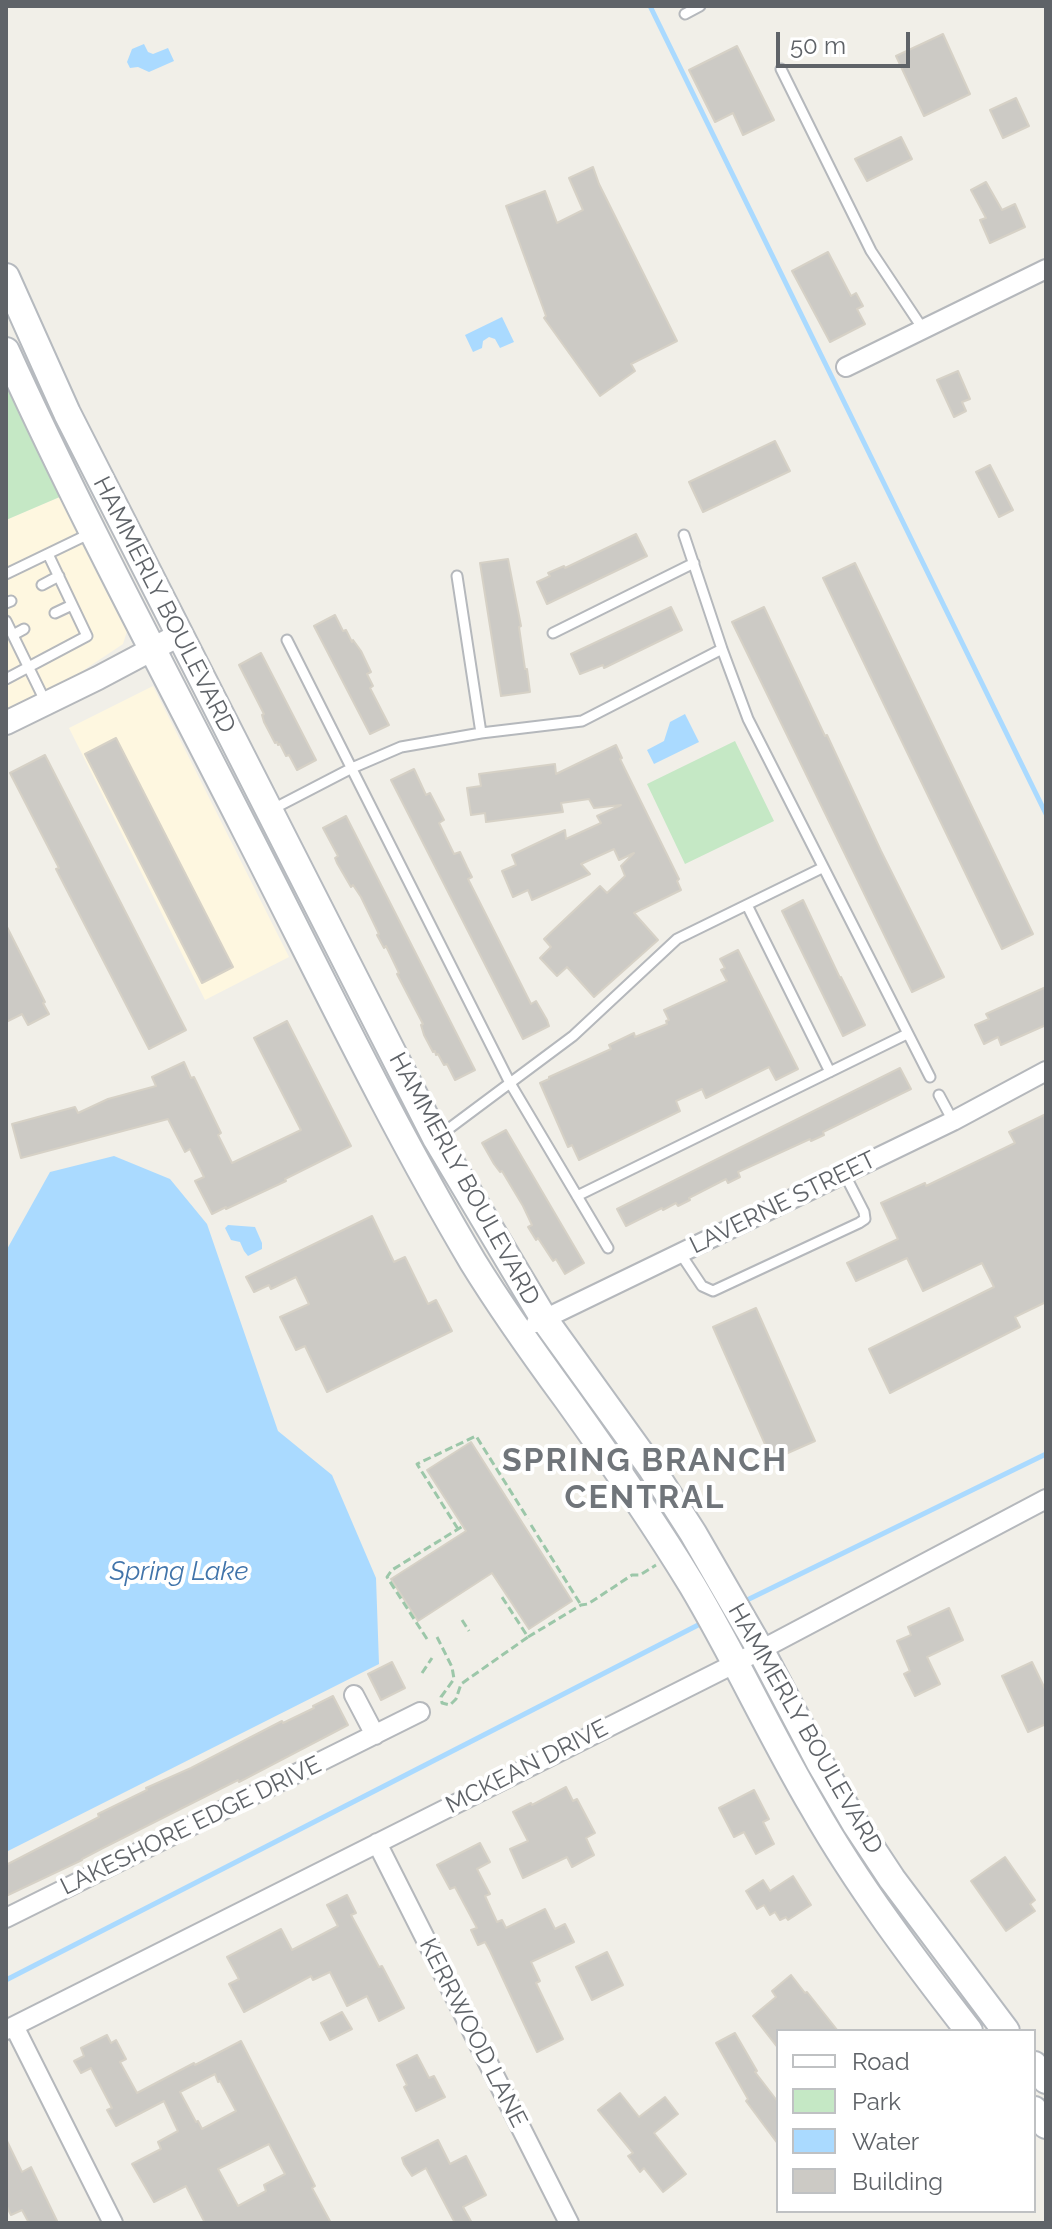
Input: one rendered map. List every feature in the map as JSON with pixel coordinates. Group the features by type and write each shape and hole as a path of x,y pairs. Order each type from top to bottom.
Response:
{"main road":[{"name":"HAMMERLY BOULEVARD","path":"6,277 67,413 436,1138 544,1319 652,1469 693,1533 855,1823 892,1879 1004,2029"},
{"name":"HAMMERLY BOULEVARD","path":"7,356 412,1157 475,1265 625,1482 692,1586 816,1813 856,1876 967,2029"},
{"path":"286,909 312,896"},
{"path":"412,1157 436,1138"},
{"path":"915,1960 937,1941"}],"street":[{"path":"846,367 1046,269"},
{"path":"6,723 179,635"},
{"name":"LAVERNE STREET","path":"519,1332 953,1121 1046,1071"},
{"name":"MCKEAN DRIVE","path":"10,2028 377,1843 755,1640 1046,1499"},
{"path":"354,1695 375,1735"},
{"name":"LAKESHORE EDGE DRIVE","path":"6,1918 420,1712"},
{"name":"KERRWOOD LANE","path":"377,1843 569,2223"},
{"path":"10,2028 113,2223"}],"lane":[{"path":"685,14 700,6"},
{"path":"781,69 871,251 923,329"},
{"path":"6,574 94,531"},
{"path":"684,535 748,719 930,1077"},
{"path":"6,679 87,636 48,554"},
{"path":"553,633 694,563"},
{"path":"42,585 59,576"},
{"path":"457,576 481,733"},
{"path":"55,613 72,605"},
{"path":"6,621 46,703"},
{"path":"13,635 24,629"},
{"path":"287,640 510,1083 608,1248"},
{"path":"269,810 401,747 481,733 582,721 722,649"},
{"path":"436,1138 573,1036 677,939 822,868"},
{"path":"747,905 830,1072"},
{"path":"577,1196 907,1034"},
{"path":"939,1095 953,1121"},
{"path":"680,1253 702,1286 713,1291 859,1223 865,1219 864,1212 844,1173"}],"path":[{"path":"427,1639 387,1577 392,1570 460,1528 417,1464 476,1436 528,1519"},
{"path":"447,1450 450,1455"},
{"path":"531,1525 581,1605"},
{"path":"451,1533 454,1539"},
{"path":"437,1637 452,1667 454,1679 441,1697 442,1703 450,1705 456,1699 461,1684 528,1637 632,1575 640,1575 659,1563"},
{"path":"500,1594 528,1637"},
{"path":"553,1614 556,1620"},
{"path":"462,1620 469,1631"},
{"path":"422,1673 432,1658"}],"shaded area":[{"path":"62,496 128,628 123,644 75,676 6,710 6,520"},
{"path":"153,686 289,957 205,1000 69,728"}],"green space":[{"path":"6,381 62,496 6,520"},
{"path":"735,741 774,821 685,864 647,784"}],"water":[{"path":"144,44 153,54 168,48 174,61 149,72 138,67 130,68 127,62 132,49"},
{"path":"502,317 514,342 500,348 495,339 489,337 483,341 482,348 473,352 465,335"},
{"path":"685,714 699,742 654,764 647,750 664,741 670,722"},
{"name":"Spring Lake","path":"114,1156 170,1179 207,1224 278,1431 332,1475 376,1578 379,1664 6,1852 6,1251 50,1172"},
{"path":"228,1225 255,1227 262,1249 248,1256 240,1242 231,1240 225,1228"}],"building":[{"path":"943,34 970,94 924,116 896,56"},
{"path":"737,46 774,120 743,135 733,113 715,122 689,70"},
{"path":"1016,98 1029,126 1003,138 990,110"},
{"path":"901,137 912,159 867,181 855,159"},
{"path":"593,167 677,341 631,364 635,371 600,396 544,318 546,316 506,206 545,191 557,223 583,210 569,178"},
{"path":"986,182 1002,210 1015,204 1025,227 990,243 980,220 986,218 971,190"},
{"path":"828,252 851,296 856,293 863,306 857,309 865,324 830,342 792,271"},
{"path":"958,371 970,399 962,402 966,411 954,417 937,380"},
{"path":"775,441 790,471 703,512 689,482"},
{"path":"990,465 1013,510 999,517 976,472"},
{"path":"636,534 647,556 547,604 537,582 550,576 548,573"},
{"path":"508,559 530,692 501,696 480,563"},
{"path":"855,563 1033,934 1002,949 823,578"},
{"path":"671,607 682,630 604,668 603,665 580,674 571,654"},
{"path":"764,607 944,977 912,992 732,622"},
{"path":"335,615 343,631 346,630 361,651 371,672 367,674 373,686 370,688 389,725 370,734 314,626"},
{"path":"261,653 316,760 297,770 289,755 286,756 280,744 275,743 239,665"},
{"path":"116,738 233,967 202,983 85,754"},
{"path":"616,745 679,879 681,890 634,913 658,940 594,997 567,967 557,976 540,958 551,947 544,939 600,886 607,893 625,876 621,866 634,853 619,860 614,849 581,864 590,874 532,900 528,890 513,897 502,871 516,865 512,855 565,830 566,839 601,823 597,816 621,805 594,808 589,799 561,803 563,812 486,822 485,813 471,815 467,788 481,786 479,774 555,764 556,774"},
{"path":"45,755 186,1030 149,1049 10,773"},
{"path":"414,769 426,795 430,793 444,820 439,823 454,854 460,852 472,877 468,879 531,1004 536,1001 547,1020 549,1026 523,1039 391,780"},
{"path":"346,816 475,1070 455,1080 447,1064 444,1065 438,1054 433,1052 386,946 384,948 377,935 361,897 353,885 351,887 337,863 335,858 338,856 323,828"},
{"path":"803,900 865,1025 843,1036 782,911"},
{"path":"6,925 49,1014 28,1025 22,1014 6,1022"},
{"path":"738,950 798,1069 776,1080 769,1067 706,1098 702,1089 676,1101 680,1111 579,1160 572,1145 568,1147 540,1083 611,1049 609,1045 634,1033 635,1037 667,1024 669,1020 664,1010 727,981 720,959"},
{"path":"1046,987 1046,1025 1001,1045 998,1037 984,1044 975,1025 989,1019 986,1014"},
{"path":"287,1021 351,1146 286,1181 212,1214 195,1181 204,1177 190,1149 185,1152 168,1119 21,1158 12,1124 75,1107 78,1113 108,1099 156,1086 152,1077 184,1062 221,1133 218,1135 232,1163 301,1130 254,1038"},
{"path":"900,1068 911,1089 823,1132 824,1135 738,1172 740,1177 728,1183 726,1179 678,1206 676,1203 662,1208 626,1226 617,1209"},
{"path":"1046,1114 1046,1302 1015,1317 1020,1327 890,1393 869,1349 994,1287 982,1263 923,1291 907,1258 856,1281 847,1263 898,1239 881,1203 925,1183 926,1186 1015,1143 1009,1132"},
{"path":"506,1130 584,1263 565,1274 556,1259 553,1261 538,1238 536,1240 528,1227 532,1225 523,1206 482,1143"},
{"path":"372,1216 394,1262 405,1257 428,1304 436,1300 452,1331 327,1392 305,1346 296,1350 280,1317 309,1304 296,1277 271,1289 269,1285 254,1292 246,1277"},
{"path":"756,1308 815,1441 772,1460 713,1327"},
{"path":"471,1442 572,1601 529,1629 492,1573 418,1621 391,1579 466,1531 427,1470"},
{"path":"949,1608 963,1640 927,1657 940,1684 915,1696 904,1674 910,1671 897,1641 911,1635 908,1627"},
{"path":"392,1662 405,1688 381,1700 368,1674"},
{"path":"1032,1662 1046,1691 1046,1724 1028,1732 1002,1676"},
{"path":"333,1696 348,1725 6,1896 6,1865 99,1817 98,1814 146,1788"},
{"path":"566,1787 573,1801 577,1799 595,1833 586,1838 594,1855 572,1867 567,1857 523,1878 510,1849 528,1841 513,1812"},
{"path":"754,1790 769,1819 763,1822 774,1844 756,1854 744,1832 734,1837 719,1808"},
{"path":"480,1843 490,1862 477,1869 490,1894 485,1896 497,1922 502,1920 506,1928 545,1909 555,1929 565,1924 574,1942 531,1962 540,1981 536,1983 563,2039 537,2052 490,1951 485,1942 478,1945 471,1930 477,1928 455,1887 450,1889 437,1865"},
{"path":"1005,1857 1035,1900 1030,1904 1035,1911 1006,1931 971,1881"},
{"path":"793,1876 811,1905 788,1920 786,1917 780,1920 775,1912 770,1915 764,1905 757,1909 746,1891 763,1880 770,1891"},
{"path":"347,1895 356,1913 351,1915 404,2008 379,2021 367,1996 347,2006 330,1972 313,1980 311,1976 244,2012 229,1984 239,1979 227,1957 281,1929 292,1950 338,1926 327,1905"},
{"path":"607,1952 623,1985 592,2000 576,1967"},
{"path":"791,1975 836,2029 776,2029 776,2045 753,2016 776,1997 772,1991"},
{"path":"342,2012 352,2029 330,2040 321,2023"},
{"path":"735,2033 755,2072 776,2099 776,2141 746,2101 748,2099 716,2043"},
{"path":"107,2035 111,2043 116,2040 126,2059 120,2062 137,2093 241,2041 331,2223 205,2223 186,2186 154,2202 132,2164 161,2149 158,2142 178,2131 164,2101 116,2126 107,2110 112,2108 91,2068 81,2073 74,2061 84,2056 81,2048","holes":["215,2074 236,2111 202,2129 180,2092","269,2144 285,2174 264,2185 266,2191 238,2206 218,2169"]},
{"path":"417,2055 429,2078 434,2076 445,2097 416,2111 397,2065"},
{"path":"620,2093 639,2117 665,2097 678,2114 654,2133 686,2174 663,2192 644,2168 640,2172 628,2156 633,2153 598,2110"},
{"path":"6,2139 22,2172 31,2167 58,2223 29,2223 22,2210 11,2215 6,2205"},
{"path":"438,2140 450,2164 466,2156 486,2195 463,2207 472,2223 455,2223 426,2168 412,2176 404,2164 402,2158"}],"waterway":[{"path":"650,6 1046,814"},
{"path":"743,1602 1046,1454"},
{"path":"6,1980 702,1623"}],"district":[{"name":"SPRING BRANCH CENTRAL","path":"645,1480"}]}
